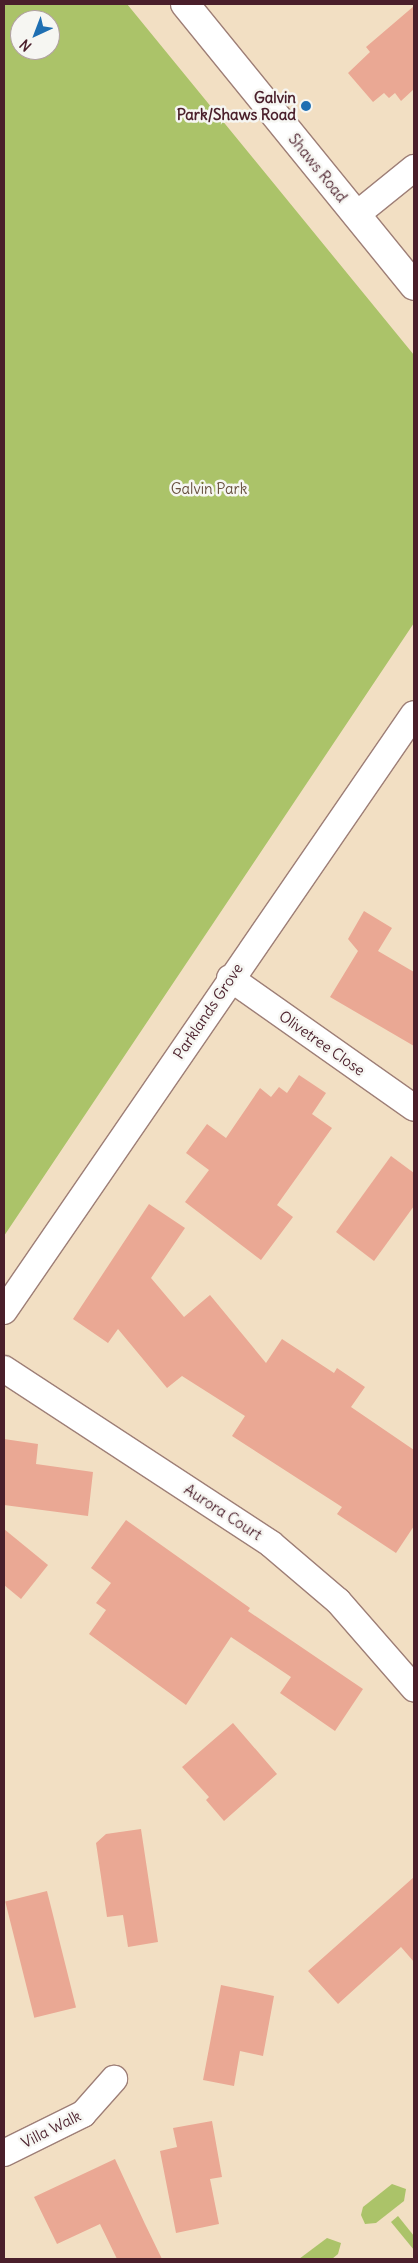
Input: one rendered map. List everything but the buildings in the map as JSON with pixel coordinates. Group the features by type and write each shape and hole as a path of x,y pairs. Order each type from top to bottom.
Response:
{"street":[{"name":"Shaws Road","path":"185,4 414,286"},
{"path":"356,215 414,168"},
{"name":"Parklands Grove","path":"4,1311 230,978 414,714"},
{"name":"Olivetree Close","path":"230,978 414,1108"},
{"name":"Aurora Court","path":"4,1369 272,1544 338,1601 414,1688"},
{"name":"Villa Walk","path":"4,2152 83,2114 114,2078"}],"green space":[{"name":"Galvin Park","path":"4,4 127,4 414,355 414,623 4,1236"},
{"path":"392,2184 406,2189 404,2201 376,2223 365,2224 361,2215 363,2207"},
{"path":"398,2216 414,2236 414,2250 391,2222"},
{"path":"327,2238 341,2243 338,2254 332,2259 299,2259"}],"place":[{"name":"Galvin Park/Shaws Road","path":"306,106"}]}
